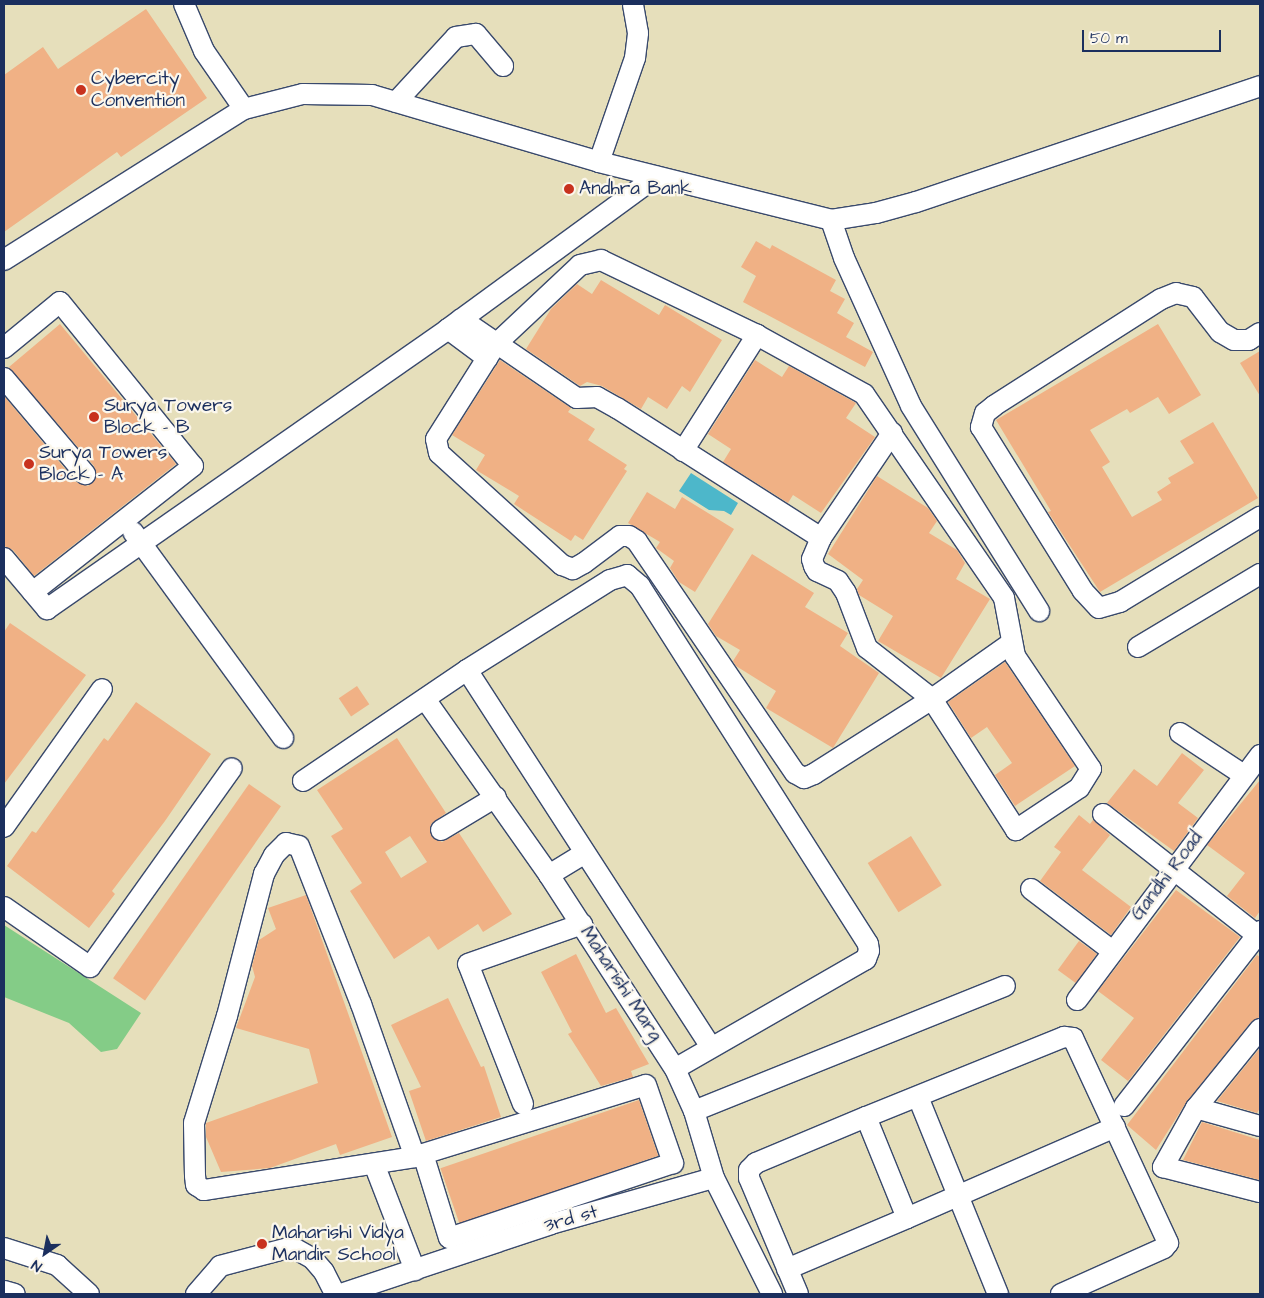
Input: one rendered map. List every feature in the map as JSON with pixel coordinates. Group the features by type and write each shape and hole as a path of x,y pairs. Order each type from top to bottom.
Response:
{"street":[{"path":"184,4 204,51 244,109"},
{"path":"599,162 635,58 638,33 633,4"},
{"path":"396,102 456,37 476,34 503,66"},
{"path":"4,260 244,109 303,94 372,95 599,162 831,220 876,213 916,202 1260,86"},
{"path":"4,558 47,609 137,537 454,324 656,177"},
{"path":"831,220 844,258 911,406 1038,611"},
{"path":"892,433 821,538 812,558 814,566 818,572 838,582 846,593 867,648 932,699 1016,830 1080,788 1090,769 1015,656 1010,644 1004,598 892,433 864,394 757,335 595,260 580,265 491,351 436,439 439,453 562,565 573,569 620,536 629,536 637,541 795,773 804,778 814,774 932,699 1010,644"},
{"path":"1260,333 1249,340 1234,340 1220,332 1194,297 1176,293 1161,300 994,406 985,413 981,427 1083,592 1099,608 1120,602 1260,517"},
{"path":"4,348 60,302 194,466 33,592"},
{"path":"454,324 491,351 577,398 597,397 821,538"},
{"path":"683,451 757,335"},
{"path":"4,378 85,474"},
{"path":"137,537 283,738"},
{"path":"1138,647 1260,574"},
{"path":"303,780 467,670 610,580 627,575 640,586 868,944 866,959 710,1046 675,1068"},
{"path":"467,670 710,1046"},
{"path":"4,827 102,689"},
{"name":"Maharishi Marg","path":"425,698 550,875 675,1068 694,1111 714,1178 772,1294"},
{"path":"1180,733 1244,775"},
{"name":"Gandhi Road","path":"1078,1000 1111,950 1260,755"},
{"path":"4,907 90,967 232,768"},
{"path":"441,830 496,797"},
{"path":"1102,814 1259,933 1124,1106"},
{"path":"286,843 300,846 361,1004 414,1157 374,1164 204,1190 196,1185 194,1123 227,1016 264,874 274,855 286,843"},
{"path":"550,875 585,853"},
{"path":"1030,889 1111,950"},
{"path":"523,1104 468,964 582,924"},
{"path":"694,1111 1005,986"},
{"path":"1260,1029 1196,1108 1163,1167 1260,1192"},
{"path":"793,1283 776,1246 749,1170 756,1163 1064,1037 1073,1038 1168,1243 1164,1248 1061,1294"},
{"path":"646,1085 673,1163 554,1213 449,1238 423,1154 646,1085"},
{"path":"918,1097 998,1294"},
{"path":"1196,1108 1260,1126"},
{"path":"866,1117 907,1218"},
{"path":"772,1294 907,1218 1115,1127"},
{"path":"374,1164 423,1268"},
{"name":"3rd st","path":"341,1294 423,1268 554,1213 714,1178"},
{"path":"754,1258 776,1246"},
{"path":"196,1294 220,1266 292,1247 312,1258 324,1272 335,1294"},
{"path":"4,1248 57,1265 88,1294"},
{"path":"4,1291 15,1294"}],"green space":[{"path":"4,925 141,1013 117,1049 101,1052 69,1023 4,997"}],"water":[{"path":"691,473 738,503 731,515 724,511 709,510 679,491"}],"building":[{"path":"146,9 207,98 121,157 117,152 4,232 4,75 43,47 58,69"},
{"path":"756,241 770,249 772,245 836,280 830,291 845,299 837,313 854,323 846,337 873,352 865,367 743,302 756,276 741,267"},
{"path":"601,280 659,315 665,305 722,340 690,392 682,386 667,409 648,397 641,409 602,386 587,382 580,386 526,349 551,309 577,284 592,294"},
{"path":"60,324 176,464 34,576 13,550 4,546 4,396 76,482 88,486 96,478 94,466 9,367"},
{"path":"1158,324 1201,395 1169,414 1158,397 1130,413 1127,409 1090,430 1110,462 1102,467 1132,517 1162,500 1157,492 1171,483 1168,478 1194,463 1180,441 1213,422 1258,498 1100,592 1048,512 1051,511 996,420"},
{"path":"1260,351 1260,396 1240,363"},
{"path":"500,360 571,408 568,412 595,429 588,440 627,465 624,469 627,471 583,540 575,535 571,541 514,504 519,496 476,470 485,455 452,435"},
{"path":"755,360 782,377 789,366 856,403 846,418 875,437 821,513 793,495 788,503 723,462 731,449 708,434"},
{"path":"877,476 928,508 937,521 929,533 957,550 965,563 956,579 990,599 941,678 878,641 893,616 859,595 857,589 863,580 828,554"},
{"path":"647,492 675,509 682,497 734,529 695,592 679,582 670,568 674,561 656,548 660,542 628,523"},
{"path":"752,554 814,593 805,607 848,633 840,646 879,673 833,748 766,708 776,691 736,666 733,661 740,650 716,636 708,624"},
{"path":"10,623 86,675 4,784 4,632"},
{"path":"1005,662 1075,766 1015,806 995,775 1012,763 987,727 971,738 948,702"},
{"path":"357,686 369,704 351,717 339,698"},
{"path":"136,702 211,754 165,821 112,891 115,894 89,928 7,866 32,831 36,833 104,738 108,741"},
{"path":"397,738 446,813 431,824 431,836 442,842 459,833 512,914 483,932 478,924 438,950 429,936 394,959 350,891 362,883 331,836 343,829 317,790","holes":["410,836 427,862 401,878 385,852"]},
{"path":"1182,753 1204,770 1178,803 1198,818 1174,851 1107,803 1134,769 1157,786"},
{"path":"1260,780 1260,911 1255,918 1227,896 1245,873 1207,845"},
{"path":"249,784 281,806 145,1001 113,978"},
{"path":"1079,815 1090,824 1093,820 1110,835 1082,870 1131,907 1111,935 1040,881 1061,852 1054,847"},
{"path":"911,836 942,885 898,912 868,863"},
{"path":"1176,890 1240,937 1128,1081 1101,1060 1134,1018 1098,991"},
{"path":"306,895 392,1137 340,1155 336,1144 270,1168 221,1172 206,1137 206,1123 318,1083 309,1049 236,1028 255,977 252,966 259,940 276,929 268,908"},
{"path":"1079,941 1097,954 1076,983 1058,970"},
{"path":"576,954 606,1013 616,1008 649,1064 631,1071 633,1077 601,1086 568,1034 572,1032 541,972"},
{"path":"1257,955 1260,957 1260,1017 1251,1022 1187,1101 1156,1150 1127,1125"},
{"path":"448,998 481,1067 484,1066 501,1117 426,1141 409,1091 421,1087 391,1025"},
{"path":"1260,1048 1260,1108 1257,1113 1217,1101"},
{"path":"639,1100 658,1156 460,1224 440,1168"},
{"path":"1202,1122 1260,1140 1260,1180 1183,1160"}],"place":[{"name":"Cybercity Convention","path":"81,90"},
{"name":"Andhra Bank","path":"569,189"},
{"name":"Surya Towers Block - B","path":"94,417"},
{"name":"Surya Towers Block - A","path":"29,464"},
{"name":"Maharishi Vidya Mandir School","path":"262,1244"}]}
